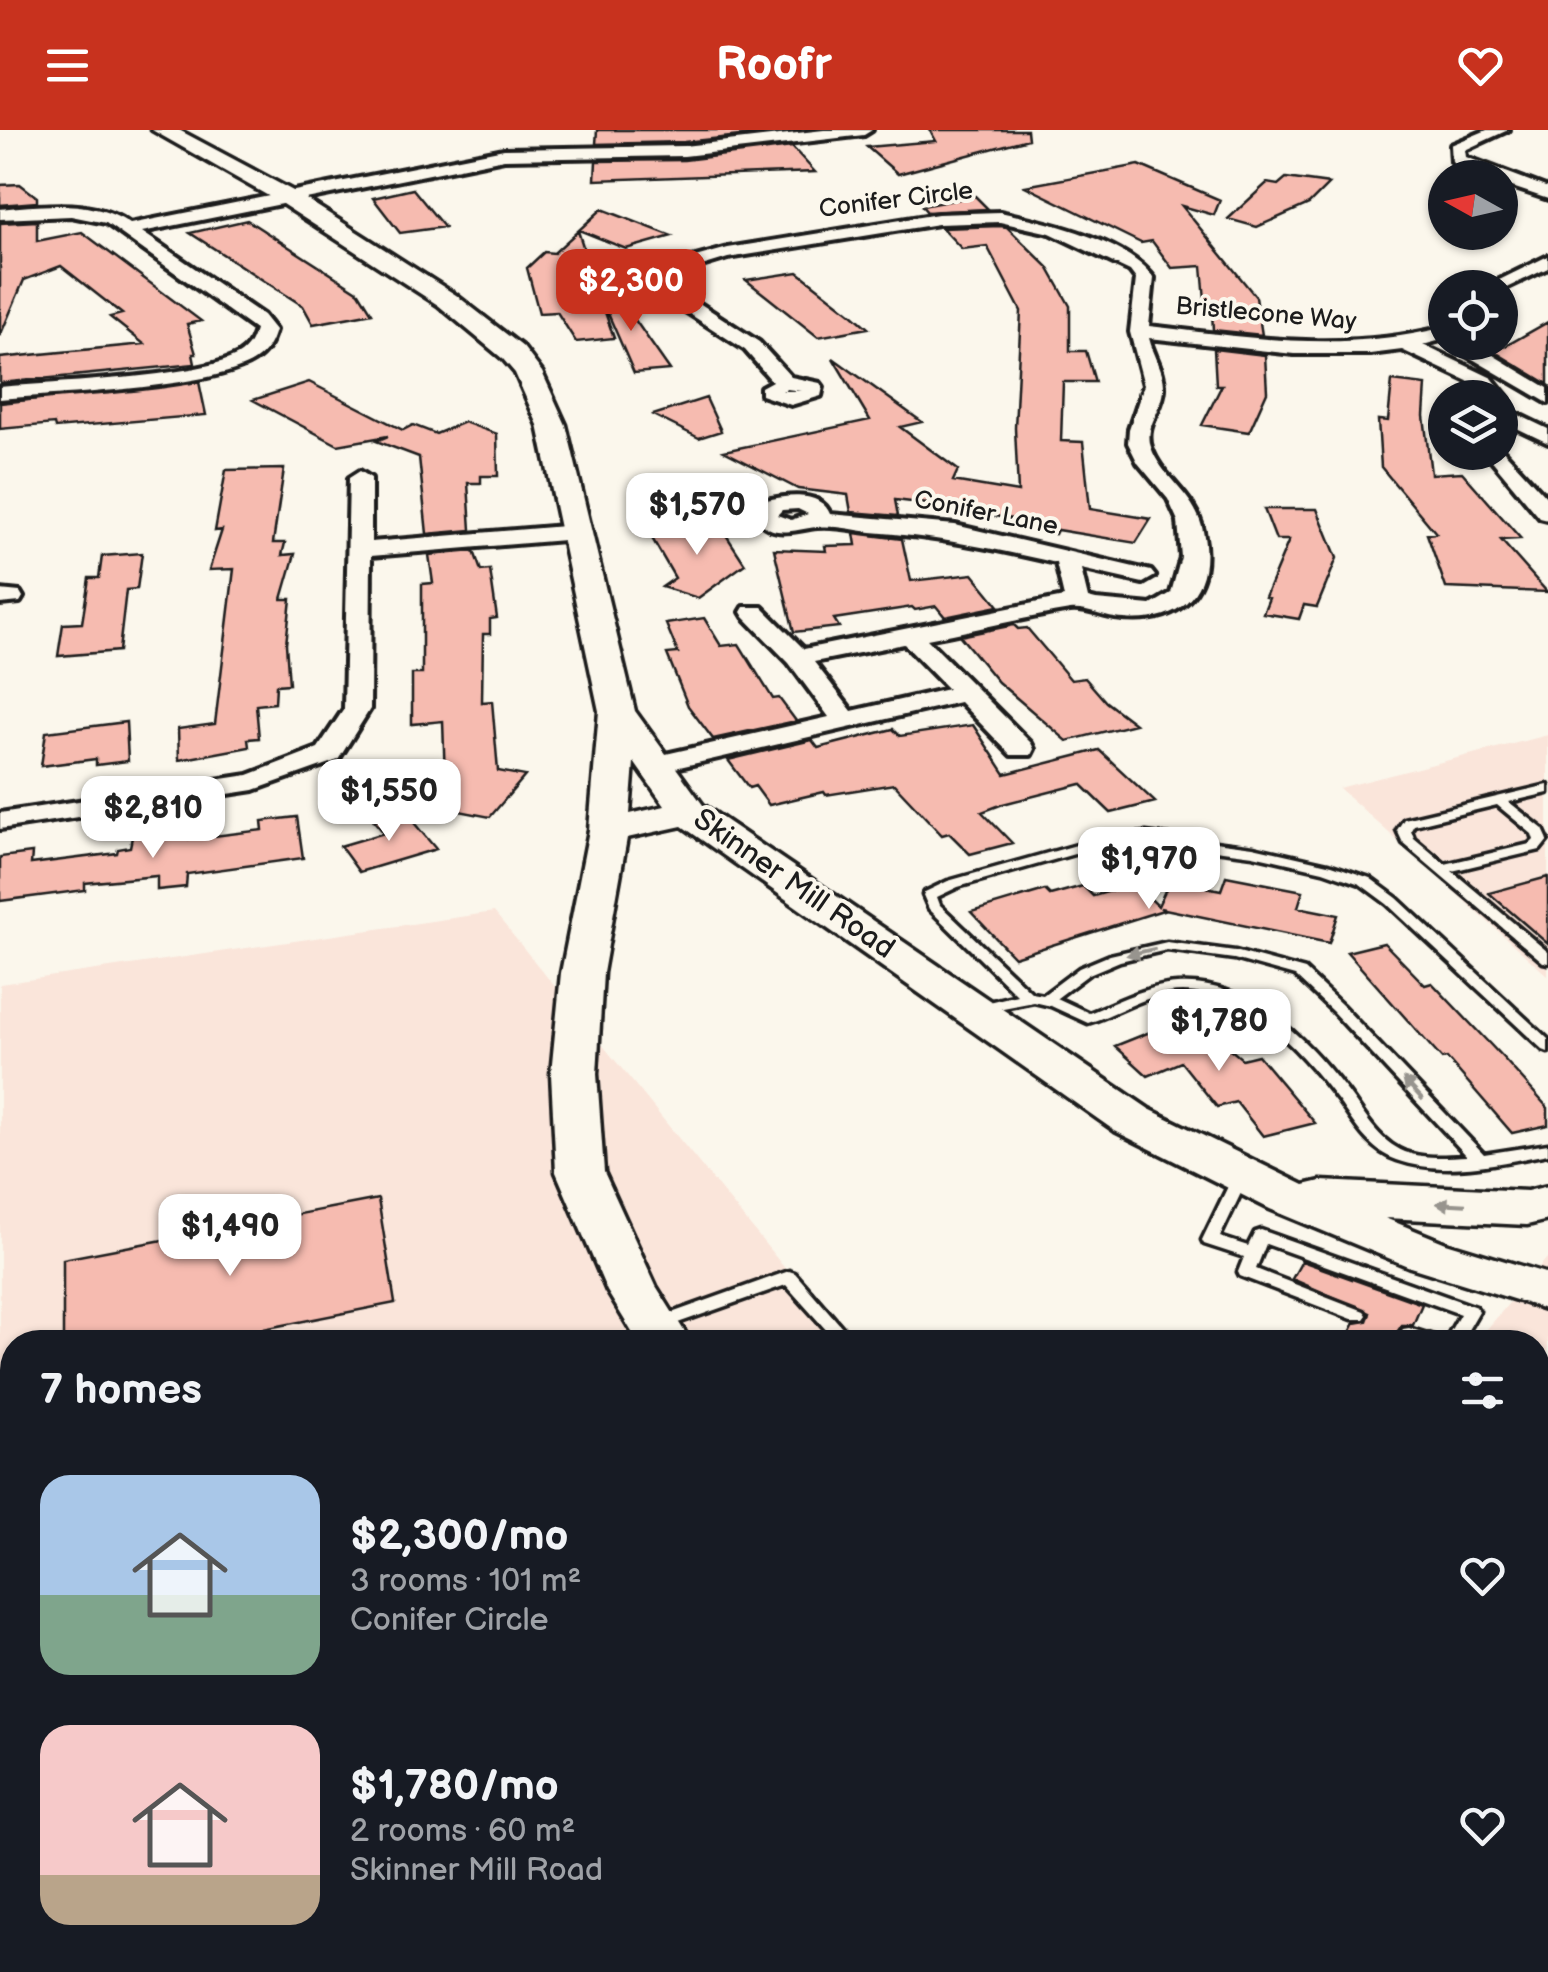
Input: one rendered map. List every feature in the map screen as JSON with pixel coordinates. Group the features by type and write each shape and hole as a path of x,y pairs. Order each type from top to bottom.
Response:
{"street":[{"name":"Skinner Mill Road","path":"163,130 288,197 448,300 513,353 528,372 552,425 617,711 689,813 1132,1120 1287,1197 1428,1255 1481,1293 1548,1292"},
{"path":"130,229 504,154 684,150 864,130"},
{"path":"1500,130 1457,148 1458,160 1548,194"},
{"path":"0,214 90,211 130,229 256,319 265,330 261,345 244,359 200,373 0,393"},
{"name":"Conifer Circle","path":"784,382 752,346 669,292 663,286 666,279 690,262 867,228 963,216 1000,217 1054,229 1136,267 1144,278 1140,331 1154,396 1140,426 1139,444 1178,496 1194,528 1193,566"},
{"path":"1518,274 1548,262"},
{"path":"1518,274 1548,285"},
{"name":"Bristlecone Way","path":"1140,331 1337,352 1428,340"},
{"path":"1406,344 1481,380"},
{"path":"1487,360 1548,398"},
{"path":"1518,422 1548,438"},
{"path":"1511,470 1548,512"},
{"path":"0,821 254,782 328,754 356,709 360,478"},
{"name":"Conifer Lane","path":"817,520 927,528 1144,576"},
{"path":"360,550 576,532"},
{"path":"1066,556 1076,594"},
{"path":"798,658 910,636 1144,576 1193,566 1185,596 1174,607 1132,611 1076,594"},
{"path":"753,612 798,658 845,720"},
{"path":"910,636 1021,749"},
{"path":"658,764 966,693"},
{"path":"617,711 609,830 582,974 574,1074 580,1172 633,1291 657,1330"},
{"path":"609,830 689,813"},
{"path":"1287,1197 1527,1208 1548,1203"}],"lane":[{"path":"1548,789 1409,822 1404,830 1408,840 1548,959"},
{"path":"1442,869 1535,846 1541,840 1538,832 1499,800"},
{"path":"1027,997 934,906 930,895 953,884 1105,841 1146,837 1253,851 1327,868 1365,882 1422,927 1548,1048"},
{"path":"1049,997 1084,970 1167,946 1235,956 1300,973 1338,1008 1480,1160"},
{"path":"973,1010 1027,997 1049,997 1088,1018 1181,988 1233,999 1272,1018 1303,1049 1385,1148 1420,1161 1480,1160 1548,1150"},
{"path":"1242,1174 1210,1240 1253,1254"},
{"path":"1358,1315 1246,1272 1261,1236 1481,1293 1460,1330"},
{"path":"669,1330 788,1277 836,1330"}],"shaded area":[{"path":"1548,735 1548,976 1339,788"},
{"path":"494,912 835,1330 0,1330 0,984"},
{"path":"1548,1257 1548,1330 1486,1330"}],"building":[{"path":"597,130 777,132 684,142 596,144"},
{"path":"930,130 1027,130 1028,139 898,174 867,147 936,141"},
{"path":"792,147 815,172 595,180 596,161 684,160"},
{"path":"1139,165 1220,200 1214,215 1182,206 1256,297 1262,335 1213,330 1212,312 1206,312 1202,266 1172,268 1152,241 1141,243 1025,186"},
{"path":"1286,178 1329,184 1309,204 1257,227 1228,219 1267,183 1278,185"},
{"path":"20,184 37,197 37,202 0,205 0,185"},
{"path":"413,189 444,227 400,233 373,198"},
{"path":"975,196 988,209 927,212 922,206"},
{"path":"602,209 672,236 626,249 579,230"},
{"path":"247,220 359,292 372,313 313,324 303,306 190,233"},
{"path":"37,221 37,241 82,232 201,321 187,324 195,364 0,383 0,358 144,344 110,317 122,314 61,266 24,280 0,336 0,223"},
{"path":"1007,227 1048,267 1070,306 1070,351 1086,351 1095,382 1063,382 1061,441 1083,442 1090,509 1151,519 1136,543 1020,528 1024,521 983,514 985,511 895,500 898,516 851,512 848,495 798,489 724,451 870,420 833,358 922,422 900,427 958,470 953,481 1018,492 1015,428 1021,311 987,246 962,249 942,228"},
{"path":"578,231 614,338 576,342 557,312 539,313 527,268 544,252 554,253"},
{"path":"798,272 868,328 818,337 746,280"},
{"path":"607,280 670,370 634,373 596,286"},
{"path":"1548,322 1548,384 1508,360 1518,360 1518,339"},
{"path":"1214,349 1265,355 1267,392 1249,432 1202,425 1222,385 1216,385"},
{"path":"1392,381 1426,385 1428,470 1431,474 1462,472 1521,539 1501,540 1547,592 1446,588 1427,534 1436,533 1381,467 1378,420 1388,421"},
{"path":"199,382 206,415 0,429 0,403"},
{"path":"309,382 403,430 413,425 436,434 464,422 497,434 498,476 481,476 481,483 468,483 471,530 427,534 419,457 376,441 388,436 338,445 253,400"},
{"path":"706,398 721,431 699,438 653,415"},
{"path":"284,469 273,543 285,543 282,555 295,554 282,599 291,599 286,644 289,684 276,685 275,703 256,705 259,738 248,739 249,747 179,760 178,729 215,724 234,569 209,570 222,530 215,531 226,470"},
{"path":"1264,509 1317,509 1337,558 1317,607 1304,605 1299,619 1263,613 1269,598 1265,597 1289,540 1276,540"},
{"path":"719,524 745,564 698,598 662,587 675,578 649,533"},
{"path":"854,533 902,539 911,581 973,574 999,606 945,617 936,606 915,610 912,607 834,619 839,627 794,632 774,549 826,551 825,546 856,545"},
{"path":"474,551 481,571 490,570 497,618 490,619 490,634 483,634 482,702 492,701 498,771 525,776 490,817 423,804 445,779 443,721 412,724 412,674 422,674 422,584 433,583 429,555"},
{"path":"142,553 137,589 126,590 119,651 58,656 63,624 82,623 89,578 99,578 102,556"},
{"path":"704,618 721,646 739,644 773,699 779,698 796,721 713,739 688,706 667,654 678,653 666,624"},
{"path":"1014,625 1027,628 1071,680 1085,678 1106,702 1135,724 1067,741 998,682 960,636"},
{"path":"126,722 128,761 96,765 96,759 41,766 46,732"},
{"path":"973,725 1005,774 1099,750 1155,802 1111,813 1081,784 1003,804 982,812 1012,843 970,854 949,833 942,835 894,784 826,795 824,792 769,805 755,786 749,788 728,760 812,740 818,748 893,729 900,736"},
{"path":"405,812 436,849 359,872 340,846 384,833 374,821"},
{"path":"297,817 303,858 187,874 186,887 157,890 157,876 85,883 85,890 0,901 0,857 32,853 31,864 117,853 118,849 130,847 132,837 190,832 189,839 263,830 262,821"},
{"path":"1226,876 1303,891 1298,907 1338,915 1329,943 1160,908 1163,910 1014,957 971,912 1045,890 1050,895 1083,886 1093,896 1135,884 1158,906 1170,880 1221,890"},
{"path":"1548,877 1548,944 1489,893"},
{"path":"1384,943 1425,985 1432,983 1505,1060 1548,1108 1548,1125 1512,1133 1347,952"},
{"path":"1190,1016 1242,1059 1258,1055 1315,1123 1263,1136 1236,1102 1217,1107 1181,1062 1148,1076 1115,1046"},
{"path":"378,1199 395,1303 258,1330 63,1330 63,1259"},
{"path":"1302,1261 1422,1304 1413,1325 1402,1325 1398,1330 1351,1330 1355,1323 1367,1321 1370,1313 1292,1279"}]}
